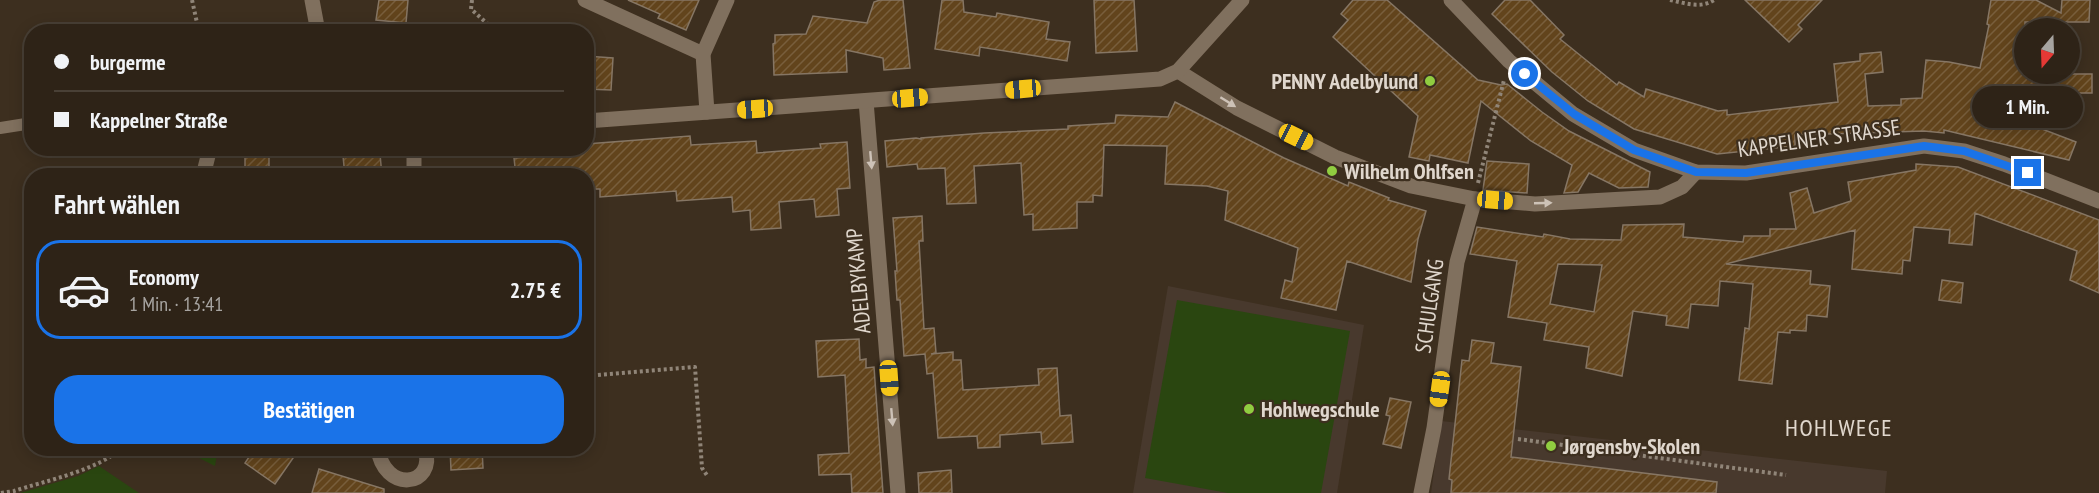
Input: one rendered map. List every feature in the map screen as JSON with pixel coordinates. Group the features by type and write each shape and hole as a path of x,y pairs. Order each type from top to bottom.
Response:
{"street":[{"path":"312,0 316,24"},
{"path":"585,0 703,54"},
{"path":"707,112 703,54 727,0"},
{"path":"594,120 1160,79 1178,71 1242,0"},
{"name":"KAPPELNER STRASSE","path":"1451,0 1509,61 1574,114 1634,150 1696,172 1746,173 1924,146 1964,151 2099,201"},
{"path":"1178,71 1237,108 1335,157 1411,186 1474,199 1535,204 1660,197 1682,187 1696,172"},
{"name":"ADELBYKAMP","path":"866,101 898,493"},
{"name":"SCHULGANG","path":"1421,493 1434,428 1457,262 1474,199"},
{"path":"379,456 385,474 394,482 405,485 419,479 426,467 425,456"}],"lane":[{"path":"0,128 24,124"}],"path":[{"path":"192,0 197,24"},
{"path":"472,0 471,9 488,24"},
{"path":"1670,0 1696,6 1708,4 1714,0"},
{"path":"1474,199 1509,61"},
{"path":"594,375 695,368 702,468 708,477"},
{"path":"1518,439 1786,475"},
{"path":"0,493 14,491 95,465 112,456"}],"shaded area":[{"name":"Hohlwegschule","path":"1168,286 1364,325 1337,493 1133,493"},
{"name":"Jørgensby-Skolen","path":"1441,421 1887,471 1885,493 1431,493"}],"green space":[{"name":"Hohlwegschule","path":"1177,300 1350,331 1321,493 1228,493 1145,478"},
{"path":"195,456 217,456 215,466"},
{"path":"99,466 139,493 20,493 78,476"}],"building":[{"path":"379,0 408,0 406,23 376,20"},
{"path":"628,0 699,0 686,30 658,18 660,14"},
{"path":"903,0 910,68 884,70 883,58 846,50 847,72 774,75 775,35 806,34 813,16 867,23 874,2"},
{"path":"942,0 963,0 964,12 996,17 997,13 1049,22 1046,39 1070,42 1067,61 980,47 979,56 935,49"},
{"path":"1094,0 1134,0 1137,51 1096,53"},
{"name":"PENNY Adelbylund","path":"1353,0 1387,0 1478,80 1501,85 1507,84 1569,131 1650,172 1648,187 1619,188 1589,173 1578,192 1564,193 1572,165 1531,141 1481,101 1468,163 1430,155 1429,161 1409,157 1418,116 1333,37 1348,20 1341,14"},
{"path":"1505,0 1530,0 1564,35 1560,39 1617,85 1619,82 1644,97 1646,89 1718,111 1727,110 1727,115 1838,102 1834,64 1860,61 1860,54 1881,52 1883,72 1865,74 1868,106 1901,105 1901,99 1922,98 1926,60 1980,68 1989,25 1987,24 1991,0 2036,0 2061,13 2062,0 2090,0 2089,22 2080,22 2080,18 2014,18 2014,84 2080,84 2080,74 2092,74 2092,93 2047,93 2042,129 2076,142 2069,160 1944,130 1944,133 1924,131 1795,135 1795,146 1717,154 1634,129 1588,101 1552,72 1492,14"},
{"path":"1745,0 1822,0 1798,25 1802,29 1789,42"},
{"path":"594,57 613,58 611,90 594,89"},
{"path":"1175,102 1284,158 1348,186 1349,182 1389,198 1388,200 1426,211 1418,239 1411,282 1347,261 1336,310 1281,298 1285,280 1292,282 1298,248 1225,220 1228,191 1207,186 1165,184 1167,146 1104,145 1102,196 1093,195 1093,202 1077,202 1077,228 1033,230 1033,214 1024,215 1021,163 974,166 976,203 947,204 945,168 918,169 917,164 887,167 885,141 1068,129 1068,126 1115,123 1116,115 1168,117"},
{"path":"690,136 691,145 756,141 757,153 821,148 820,144 847,142 850,188 837,189 839,215 816,217 814,199 779,202 781,228 751,230 750,210 733,212 732,197 677,201 676,191 600,197 600,189 594,189 594,168 515,168 514,158 594,156 594,143"},
{"path":"245,156 269,156 269,168 245,168"},
{"path":"343,156 380,156 381,168 344,168"},
{"path":"1487,161 1529,164 1527,193 1483,190"},
{"path":"1916,164 1958,167 2099,220 2099,293 2070,280 2077,251 1975,213 1972,245 1949,243 1950,230 1914,227 1910,261 1903,260 1902,274 1852,269 1855,230 1726,264 1811,271 1810,284 1830,286 1827,317 1807,315 1806,331 1778,332 1772,384 1739,380 1745,328 1749,329 1753,284 1720,281 1718,306 1691,304 1688,328 1666,325 1667,316 1633,311 1622,376 1586,368 1589,347 1544,340 1547,323 1508,317 1517,261 1470,254 1477,227 1543,237 1544,234 1570,239 1621,240 1623,225 1684,224 1683,237 1743,242 1744,236 1770,236 1770,229 1796,229 1790,193 1807,188 1814,213 1851,201 1848,182 1916,170","holes":["1558,264 1602,265 1594,312 1550,304"]},
{"path":"922,216 923,241 919,241 924,329 934,328 936,353 931,354 953,352 953,360 961,360 963,390 1039,385 1038,369 1057,368 1060,416 1071,415 1073,442 1042,444 1041,432 1000,435 1000,447 978,448 977,436 938,438 933,373 927,374 925,354 904,356 900,300 897,300 893,218"},
{"path":"1942,280 1963,283 1961,303 1939,300"},
{"path":"859,339 860,360 866,359 866,368 874,367 883,493 852,493 851,474 819,475 818,455 849,453 845,375 818,377 816,341"},
{"path":"1472,340 1494,343 1491,363 1521,367 1511,457 1717,482 1716,493 1451,493 1452,480 1449,479 1462,360 1469,361"},
{"path":"1390,398 1411,402 1401,448 1383,444 1390,416 1386,415"},
{"path":"250,456 294,456 275,484 245,463"},
{"path":"450,456 482,456 483,468 451,470"},
{"path":"319,469 384,489 384,493 312,493"},
{"path":"951,470 952,493 919,493 918,473"}],"place":[{"name":"PENNY Adelbylund","path":"1430,81"},
{"name":"Wilhelm Ohlfsen","path":"1332,171"},
{"name":"Hohlwegschule","path":"1249,409"},
{"name":"Jørgensby-Skolen","path":"1551,446"}],"district":[{"name":"HOHLWEGE","path":"1839,427"}],"route":[{"path":"1525,74 1574,114 1634,150 1696,172 1746,173 1924,146 1964,151 2028,173"}]}
